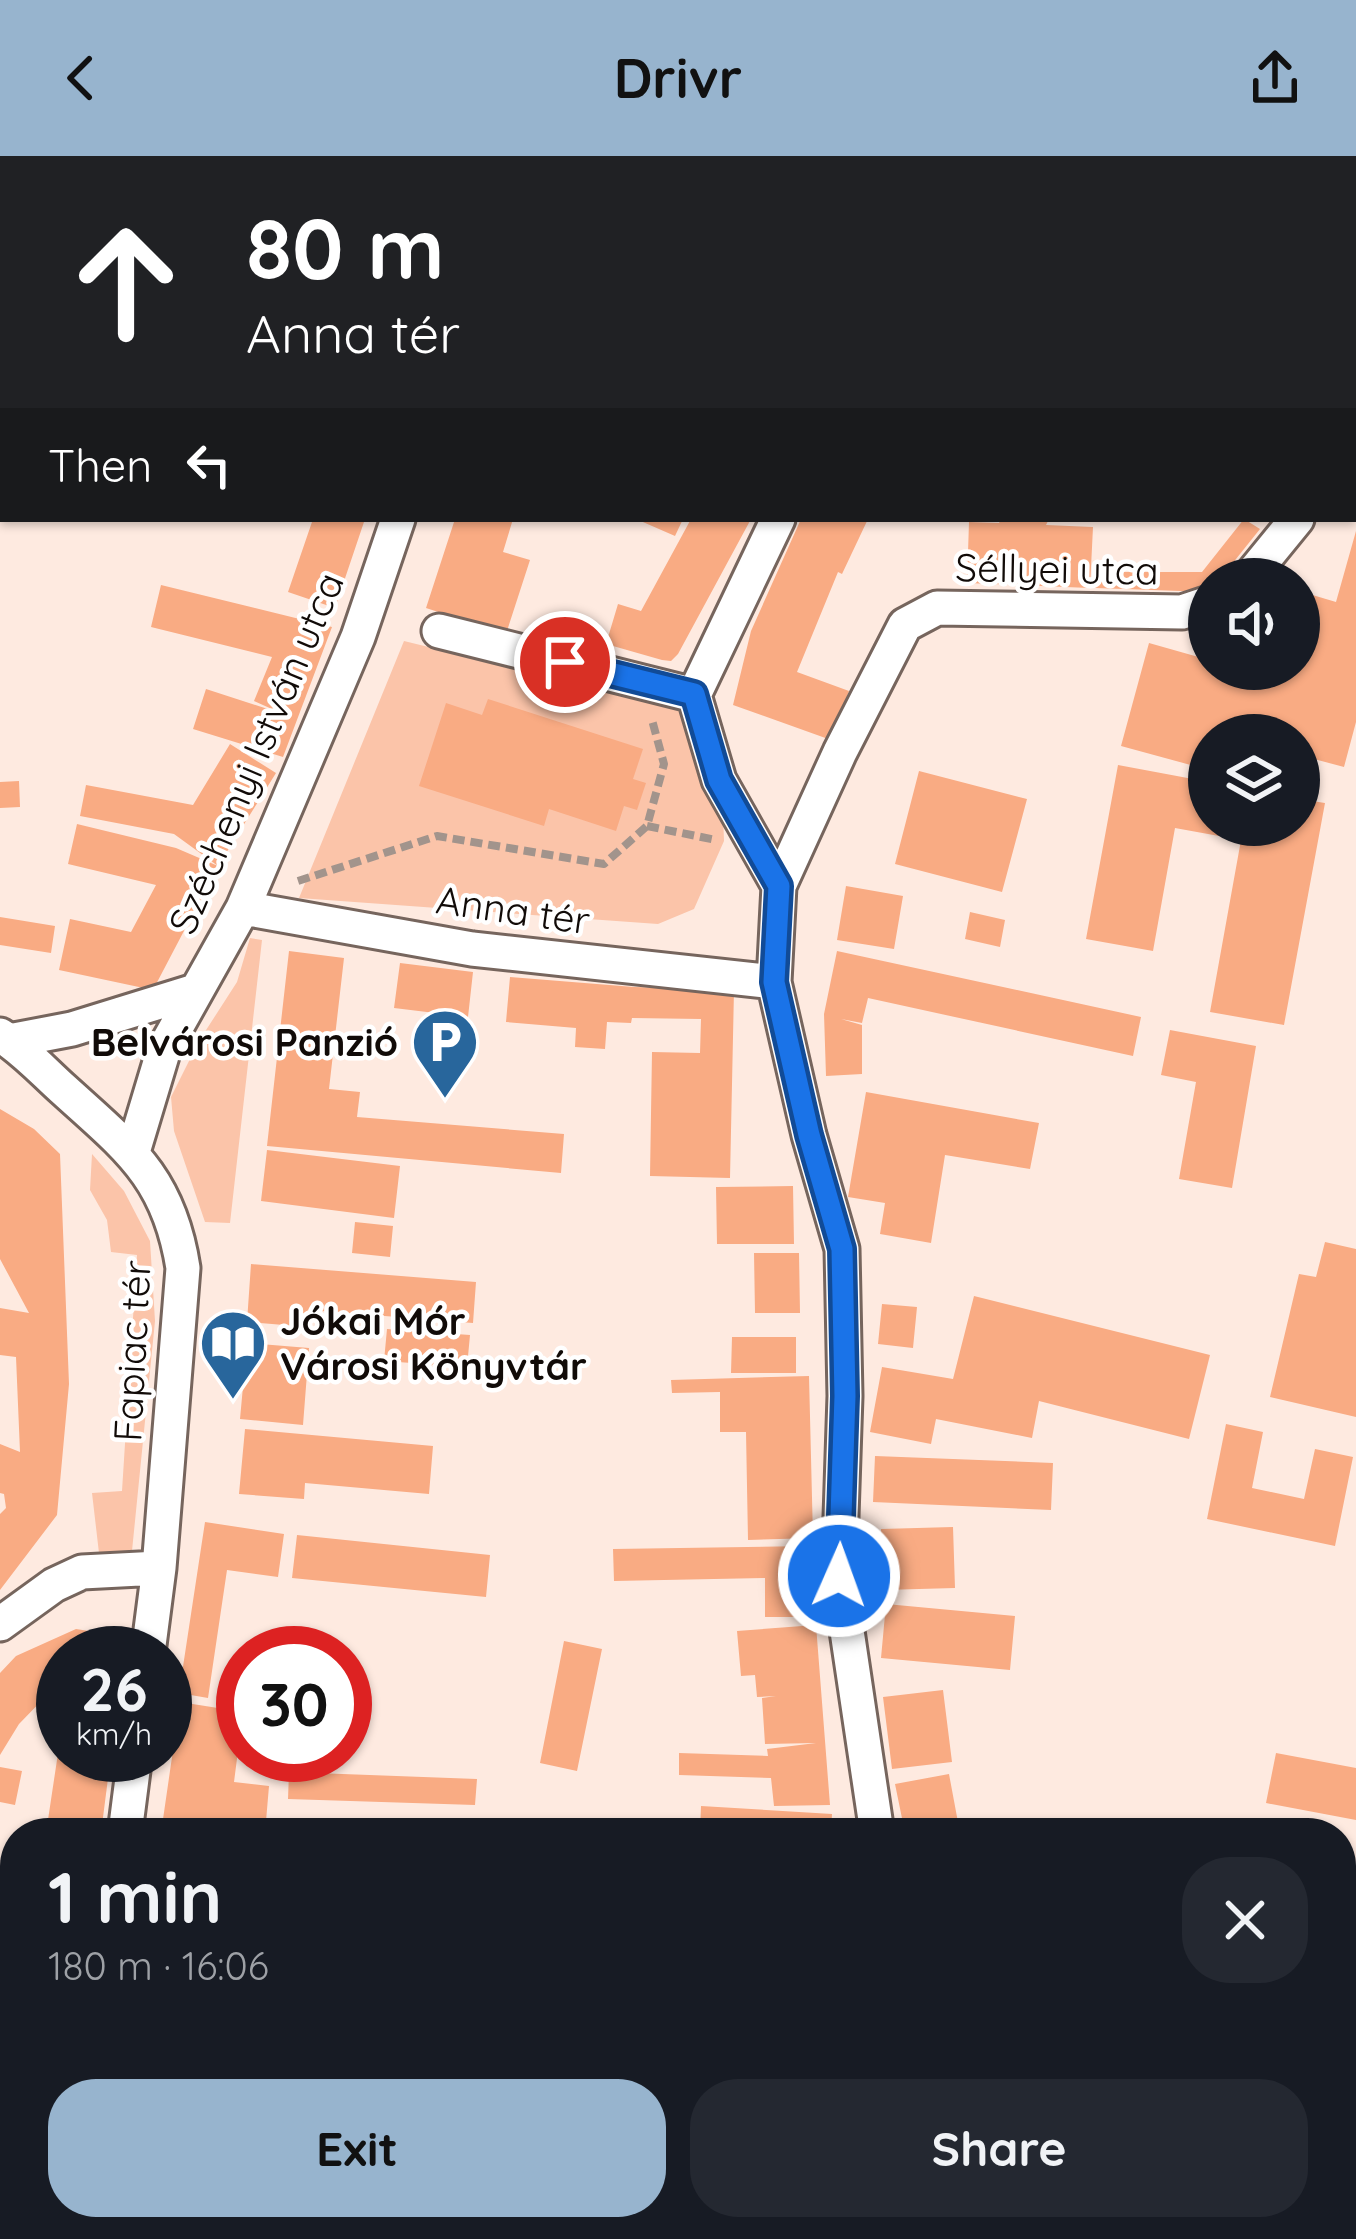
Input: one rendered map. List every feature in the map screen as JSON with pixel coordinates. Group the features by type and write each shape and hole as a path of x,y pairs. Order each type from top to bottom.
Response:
{"street":[{"name":"Széchenyi István utca","path":"133,1152 164,1048 243,908 358,637 397,522"},
{"path":"777,522 694,694 719,780 779,886 774,982 809,1135 842,1249 845,1396 839,1576 875,1818"},
{"path":"1265,558 1295,522"},
{"name":"Séllyei utca","path":"779,886 905,625 937,608 1188,610"},
{"path":"439,631 694,694"},
{"name":"Anna tér","path":"243,908 472,949 774,982"},
{"path":"5,1038 72,1029 195,991"},
{"name":"Fapiac tér","path":"5,1038 133,1152 162,1193 177,1225 183,1268 151,1626"},
{"path":"0,1624 54,1585 82,1572 159,1568"},
{"path":"127,1818 132,1782"}],"path":[{"path":"307,877 437,836 604,864 647,826 664,764 648,700 649,683"},
{"path":"647,826 755,844"}],"shaded area":[{"path":"404,641 680,709 723,814 724,841 694,909 658,924 299,898"},
{"path":"250,938 262,940 230,1223 205,1222 174,1131 171,1097 237,982"},
{"path":"92,1154 124,1191 150,1241 155,1321 132,1551 119,1559 99,1553 92,1493 122,1491 137,1255 111,1252 107,1220 90,1190"}],"building":[{"path":"312,522 364,522 335,608 288,592"},
{"path":"454,522 512,522 503,552 530,560 506,634 426,608"},
{"path":"643,522 682,522 675,536"},
{"path":"689,522 749,522 671,661 606,644 618,604 641,611"},
{"path":"800,522 867,522 842,574 838,572 797,672 849,691 831,740 733,705 751,631"},
{"path":"969,522 1093,527 1090,588 967,583"},
{"path":"1242,522 1260,529 1237,558 1213,558"},
{"path":"1356,531 1356,722 1344,767 1320,761 1320,714 1188,714 1188,764 1121,746 1149,643 1188,654 1188,690 1320,690 1320,597 1336,602"},
{"path":"1096,572 1188,572 1188,591 1095,588"},
{"path":"161,585 332,627 283,757 193,729 206,689 283,714 254,701 272,657 151,627"},
{"path":"488,699 643,749 633,779 646,783 637,810 624,806 616,831 549,809 544,826 419,786 446,703 482,715"},
{"path":"230,744 276,773 218,866 174,834 80,816 86,785 193,805"},
{"path":"1118,765 1188,778 1188,830 1175,828 1153,951 1086,939"},
{"path":"919,771 1027,799 1002,892 895,864"},
{"path":"19,781 20,807 0,808 0,782"},
{"path":"77,824 176,848 218,866 153,990 59,970 70,919 131,932 156,885 68,864"},
{"path":"1240,846 1317,846 1284,1025 1210,1012"},
{"path":"846,886 903,896 894,949 837,940"},
{"path":"970,912 1005,920 1000,947 965,939"},
{"path":"0,917 55,926 51,953 0,945"},
{"path":"289,951 344,958 329,1089 360,1092 357,1117 564,1134 561,1173 267,1146"},
{"path":"837,951 1141,1017 1133,1056 868,998 862,1023 841,1019 862,1025 862,1074 826,1076 824,1014"},
{"path":"400,963 473,972 468,1017 394,1008"},
{"path":"510,977 734,990 730,1178 650,1176 652,1052 700,1053 701,1019 607,1022 605,1049 575,1047 576,1028 506,1022"},
{"path":"1170,1030 1256,1046 1232,1188 1179,1179 1196,1082 1161,1075"},
{"path":"866,1092 1039,1123 1030,1169 945,1155 931,1243 880,1234 885,1203 848,1197"},
{"path":"0,1109 34,1129 60,1154 69,1384 57,1515 0,1590 0,1514 6,1508 0,1493 0,1444 20,1452 16,1357 0,1355 0,1308 29,1313 0,1259"},
{"path":"267,1150 400,1166 394,1218 261,1201"},
{"path":"793,1186 794,1244 717,1244 716,1187"},
{"path":"355,1222 393,1226 390,1257 352,1253"},
{"path":"1325,1242 1356,1249 1356,1417 1270,1397 1299,1274 1316,1277"},
{"path":"754,1253 799,1253 800,1313 755,1313"},
{"path":"251,1264 476,1282 473,1323 309,1310 308,1327 247,1322"},
{"path":"974,1296 1210,1355 1189,1439 1039,1401 1032,1438 936,1419 931,1444 870,1432 882,1367 953,1379"},
{"path":"882,1304 917,1307 913,1348 878,1344"},
{"path":"387,1329 470,1335 467,1367 384,1361"},
{"path":"732,1337 796,1337 796,1373 731,1373"},
{"path":"247,1343 309,1348 303,1425 240,1419"},
{"path":"809,1376 813,1538 748,1540 746,1432 720,1432 720,1392 672,1393 671,1380"},
{"path":"1226,1424 1263,1432 1252,1488 1304,1499 1315,1449 1353,1457 1335,1546 1207,1519"},
{"path":"245,1429 433,1446 429,1494 305,1483 304,1499 239,1494"},
{"path":"875,1456 1053,1463 1051,1510 873,1502"},
{"path":"205,1522 284,1534 278,1577 227,1570 208,1698 192,1695 189,1626"},
{"path":"953,1527 955,1588 883,1590 881,1529"},
{"path":"297,1535 490,1555 486,1597 292,1578"},
{"path":"809,1546 810,1617 765,1617 765,1578 614,1581 613,1549"},
{"path":"886,1604 1015,1616 1010,1670 881,1658"},
{"path":"816,1625 830,1805 774,1806 771,1778 679,1775 679,1753 768,1756 767,1749 816,1743 765,1744 762,1698 776,1696 757,1697 755,1675 741,1676 737,1631"},
{"path":"564,1641 602,1649 577,1771 540,1763"},
{"path":"36,1647 36,1706 0,1755 0,1673 16,1656"},
{"path":"943,1690 952,1762 892,1769 883,1697"},
{"path":"192,1704 216,1708 216,1782 269,1786 266,1818 163,1818 168,1782 192,1782"},
{"path":"1276,1753 1356,1768 1356,1818 1266,1803"},
{"path":"0,1767 22,1771 15,1805 0,1802"},
{"path":"949,1774 957,1818 902,1818 895,1784"},
{"path":"372,1775 477,1779 475,1805 288,1799 289,1782 372,1782"},
{"path":"54,1782 108,1782 103,1818 48,1818"},
{"path":"701,1806 832,1814 832,1818 701,1818"}],"place":[{"name":"Belvárosi Panzió","path":"445,1101"},
{"name":"Jókai Mór Városi Könyvtár","path":"233,1402"}],"route":[{"path":"565,662 694,694 719,780 779,886 774,982 809,1135 842,1249 845,1396 839,1576"}]}
